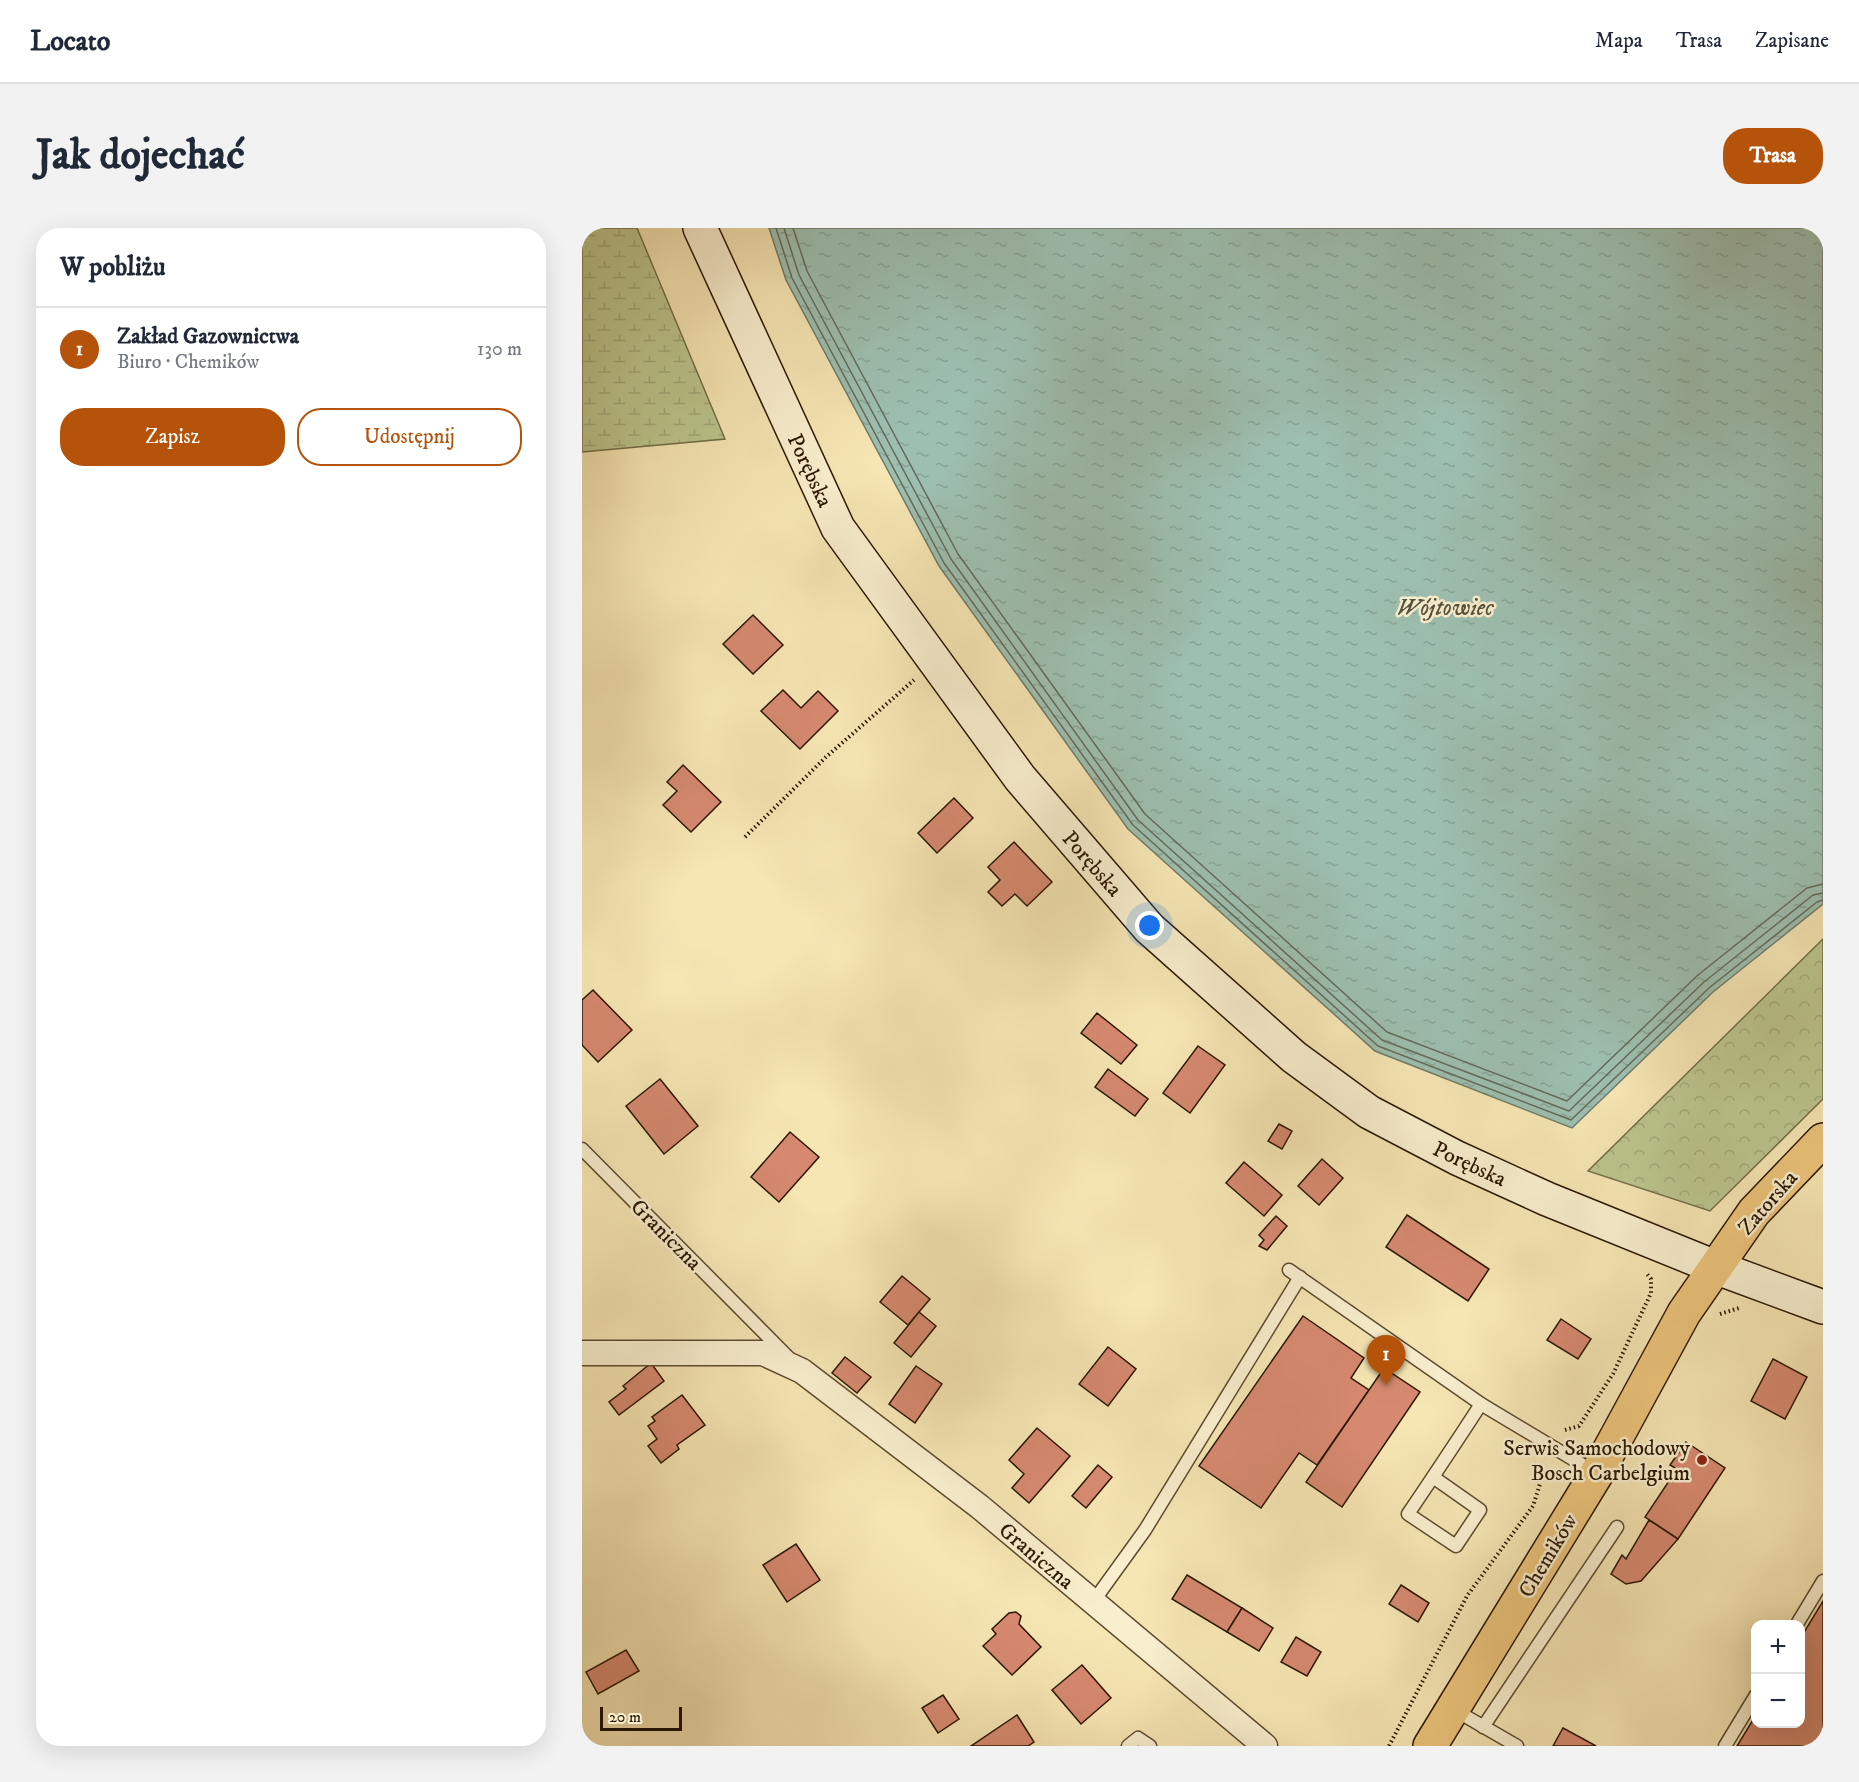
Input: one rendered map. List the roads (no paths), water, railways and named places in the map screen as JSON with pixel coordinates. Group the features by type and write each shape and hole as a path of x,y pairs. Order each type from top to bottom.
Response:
{"main road":[{"name":"Zatorska","path":"1715,1268 1754,1212 1823,1140"},
{"name":"Chemików","path":"1430,1746 1597,1473 1684,1313 1715,1268"}],"street":[{"name":"Porębska","path":"700,228 838,528 1020,778 1149,928 1302,1064 1369,1112 1457,1158 1547,1199 1715,1268 1823,1307"},
{"name":"Graniczna","path":"582,1353 763,1353 802,1371 980,1507 1265,1746"}],"lane":[{"name":"Graniczna","path":"582,1149 802,1371"},
{"path":"1289,1270 1481,1404 1597,1473"},
{"path":"1093,1602 1144,1530 1300,1277"},
{"path":"1433,1477 1480,1510 1456,1545 1408,1514 1481,1404"},
{"path":"1483,1727 1617,1527"},
{"path":"1799,1620 1823,1581"},
{"path":"1725,1746 1751,1702"},
{"path":"1453,1709 1517,1746"},
{"path":"1128,1746 1138,1738 1150,1746"}],"water":[{"name":"Wójtowiec","path":"769,228 1823,228 1823,904 1713,992 1572,1128 1375,1051 1128,829 939,566 786,280"}],"place":[{"name":"Zakład Gazownictwa","path":"1386,1385"},
{"name":"Serwis Samochodowy Bosch Carbelgium","path":"1702,1460"}]}
